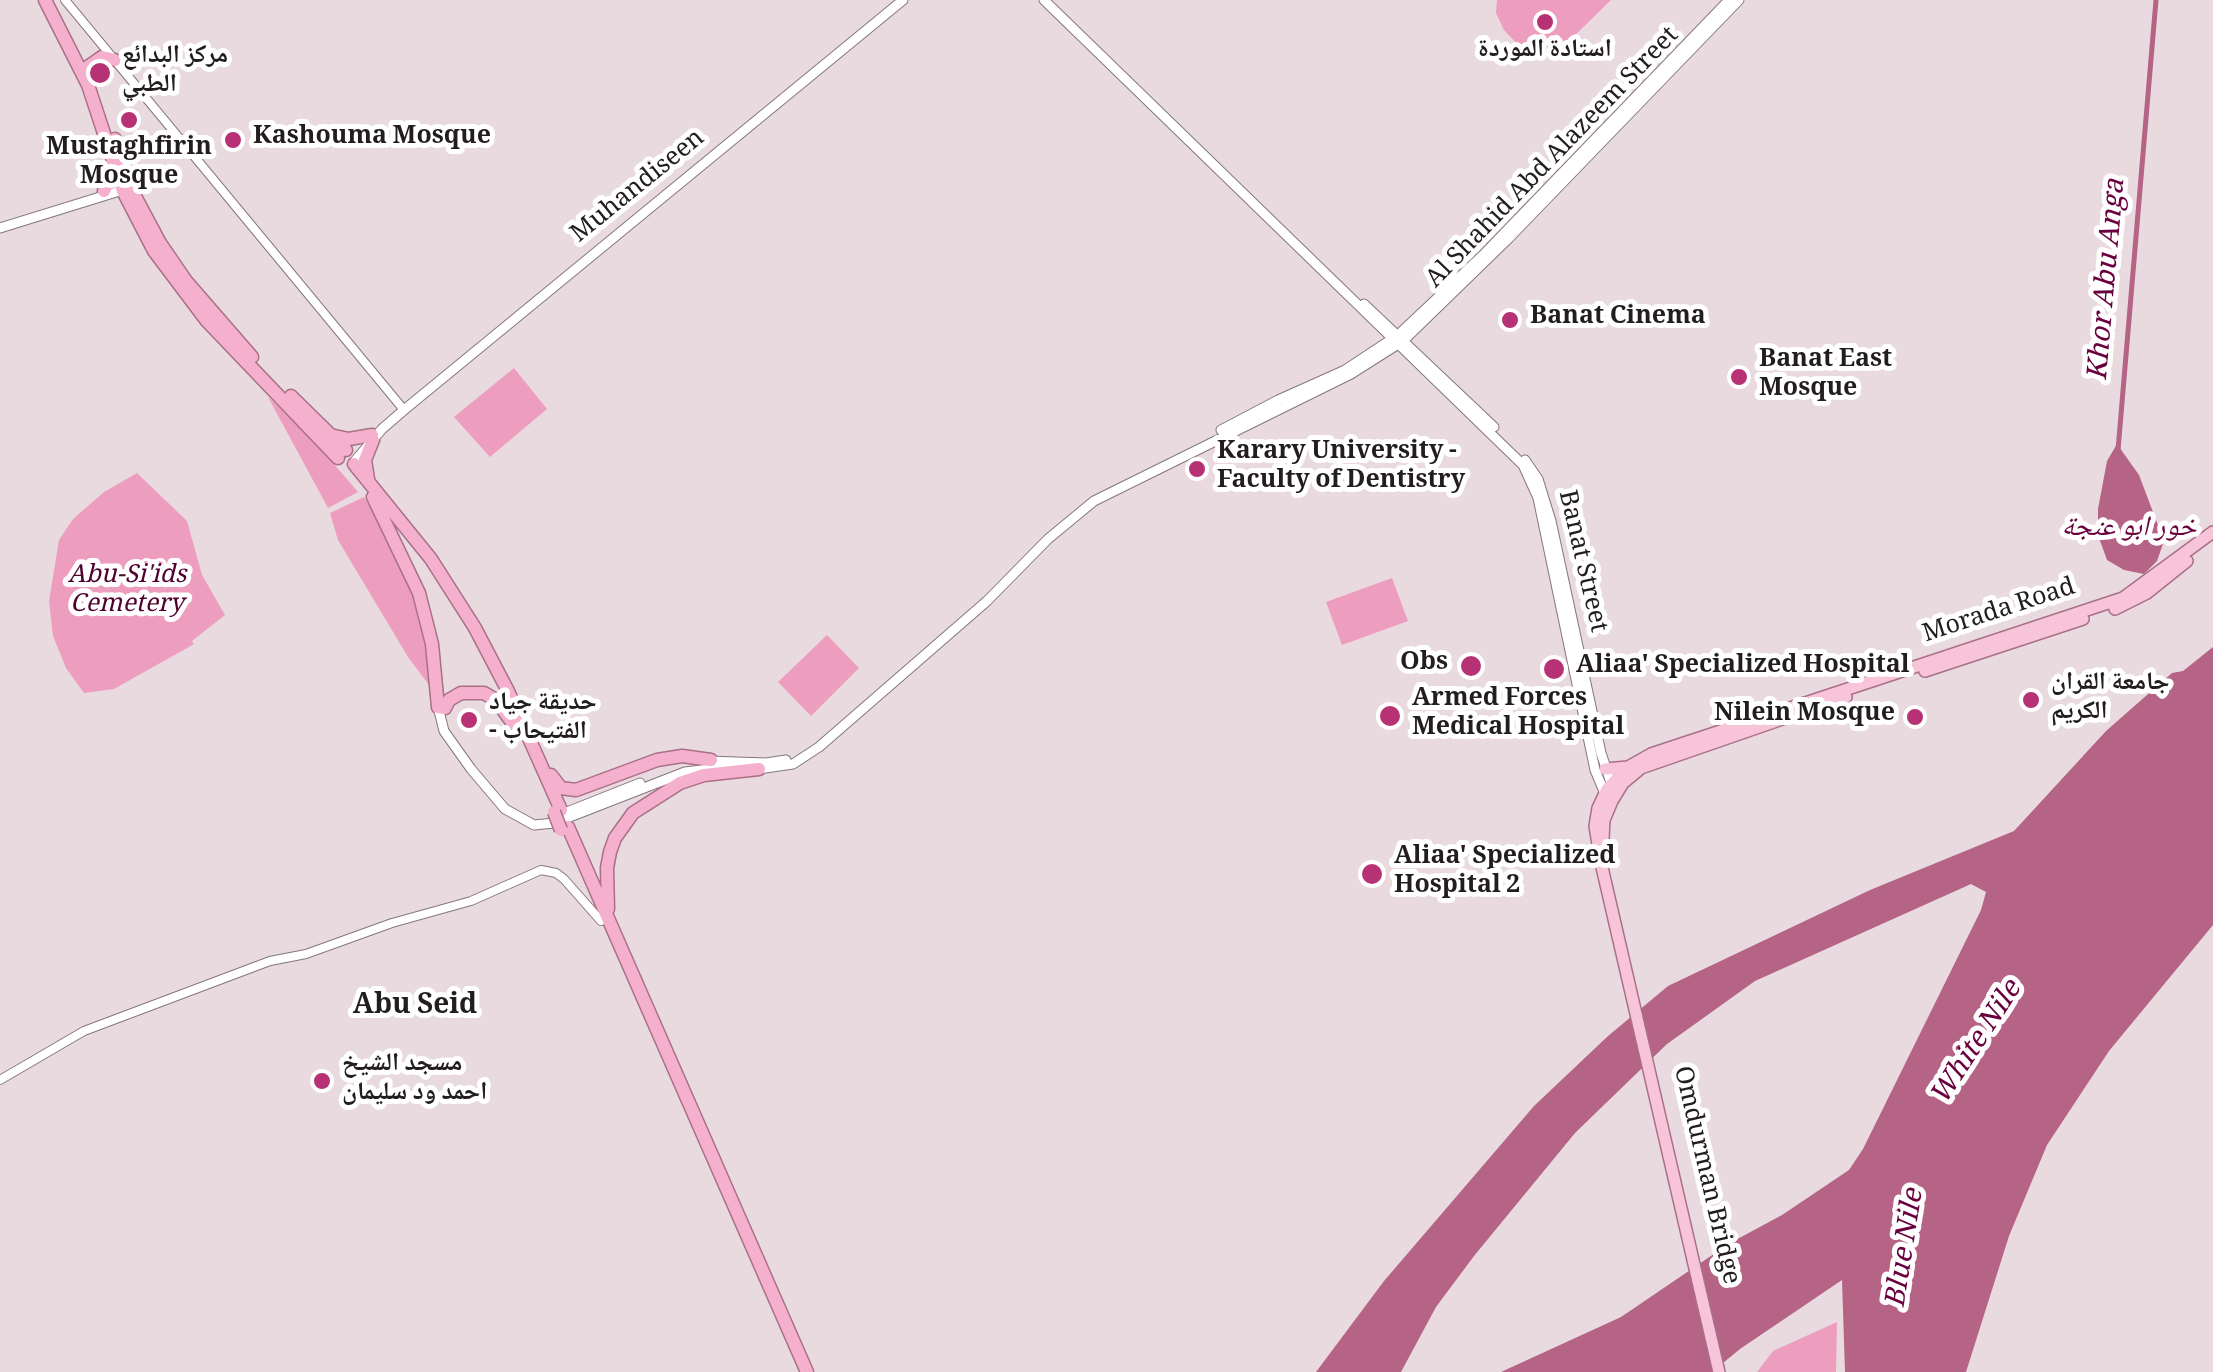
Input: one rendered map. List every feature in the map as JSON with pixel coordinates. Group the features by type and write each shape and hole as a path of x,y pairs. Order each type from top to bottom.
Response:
{"highway":[{"path":"45,0 89,66 115,165 176,266 228,337 329,434 414,550 460,618 557,811"},
{"path":"54,0 89,66 130,207 179,287 369,482 455,595 492,659 807,1372"},
{"path":"89,66 101,43"},
{"path":"89,66 104,56 115,60"},
{"path":"115,165 105,194 130,207"},
{"path":"329,434 349,439 375,434"},
{"path":"369,482 365,460 375,434"},
{"path":"373,497 420,593 441,708"},
{"path":"441,708 458,694 484,693 496,700 519,732"},
{"path":"531,742 557,784 569,790 669,758 711,760"},
{"path":"760,769 704,775 680,783 633,813 614,838 610,852 606,921 798,1372"}],"main road":[{"name":"Muhandiseen","path":"348,459 903,0"},
{"name":"Al Shahid Abd Alazeem Street","path":"1397,340 1455,292 1727,6 1739,0"},
{"path":"441,708 444,731 471,769 505,809 534,825 554,824 685,772 793,764 824,744 987,601 1087,506 1111,490 1373,358 1397,340 1049,1"},
{"name":"Al Shahid Abd Alazeem Street","path":"1397,340 1610,129"},
{"path":"0,226 127,186"},
{"path":"1377,321 1395,328 1412,322"},
{"path":"1373,358 1378,340 1377,321"},
{"name":"Banat Street","path":"1397,340 1413,360 1513,454 1531,481 1546,529 1595,770 1611,793"},
{"name":"Banat Street","path":"1397,340 1517,450 1538,478 1551,520 1611,793"},
{"path":"1373,358 1396,354 1413,360"},
{"path":"441,708 445,724 474,766 510,806 537,820 558,816 674,769 711,760 766,763 798,757 973,607 1044,535 1091,496 1211,439"},
{"path":"2169,570 2213,532"},
{"path":"2169,570 2213,540"},
{"name":"Morada Road","path":"1611,793 1654,762 2114,609 2169,570"},
{"name":"Morada Road","path":"1611,793 1628,767 1651,754 2144,590"},
{"path":"1605,769 1628,767"},
{"name":"Omdurman Bridge","path":"1611,793 1603,828 1608,888 1720,1372"}],"street":[{"path":"64,0 404,410"},
{"path":"0,1080 84,1031 270,961 318,950 471,901 542,870 564,879 606,921"}],"green space":[{"name":"استادة الموردة","path":"1497,0 1611,0 1564,46 1539,51 1520,47 1504,30 1496,13"},
{"path":"514,368 547,409 490,457 454,417"},
{"path":"268,397 308,434 358,492 328,508"},
{"name":"Abu-Si'ids Cemetery","path":"137,473 187,521 202,575 225,615 192,641 194,644 114,689 84,693 66,668 53,636 49,601 59,540 73,519 104,492"},
{"path":"364,497 411,579 428,658 429,685 338,540 330,513"},
{"path":"1392,578 1408,621 1342,645 1326,602"},
{"path":"827,635 859,668 811,716 778,682"},
{"path":"1837,1322 1836,1372 1757,1372 1773,1351"}],"water":[{"name":"خور ابو عنجة","path":"2117,444 2139,475 2164,541 2157,561 2144,574 2124,570 2107,560 2098,535 2098,509 2107,461"},
{"path":"2213,647 2213,925 2109,1051 2047,1145 2009,1236 1966,1372 1845,1372 1842,1280 1712,1372 1501,1372 1621,1317 1730,1243 1782,1215 1849,1170 1981,910 1986,892 1971,884 1755,981 1667,1044 1575,1133 1474,1256 1436,1307 1401,1372 1316,1372 1384,1281 1534,1106 1668,986 1870,890 2014,831 2106,731 2172,673 2183,671"}],"waterway":[{"name":"Khor Abu Anga","path":"2118,450 2156,0"}],"place":[{"name":"استادة الموردة","path":"1545,22"},
{"name":"مركز البدائع الطبي","path":"100,73"},
{"name":"Mustaghfirin Mosque","path":"129,120"},
{"name":"Kashouma Mosque","path":"233,140"},
{"name":"Banat Cinema","path":"1510,320"},
{"name":"Banat East Mosque","path":"1739,377"},
{"name":"Karary University - Faculty of Dentistry","path":"1197,469"},
{"name":"Obs","path":"1471,666"},
{"name":"Aliaa' Specialized Hospital","path":"1554,669"},
{"name":"جامعة القران الكريم","path":"2031,700"},
{"name":"Armed Forces Medical Hospital","path":"1390,716"},
{"name":"Nilein Mosque","path":"1915,717"},
{"name":"حديقة جياد - الفتيحاب","path":"469,720"},
{"name":"Aliaa' Specialized Hospital 2","path":"1372,874"},
{"name":"مسجد الشيخ احمد ود سليمان","path":"322,1081"}],"district":[{"name":"Abu Seid","path":"415,1009"}],"water label":[{"name":"White Nile","path":"1980,1045"},
{"name":"Blue Nile","path":"1909,1249"}]}
